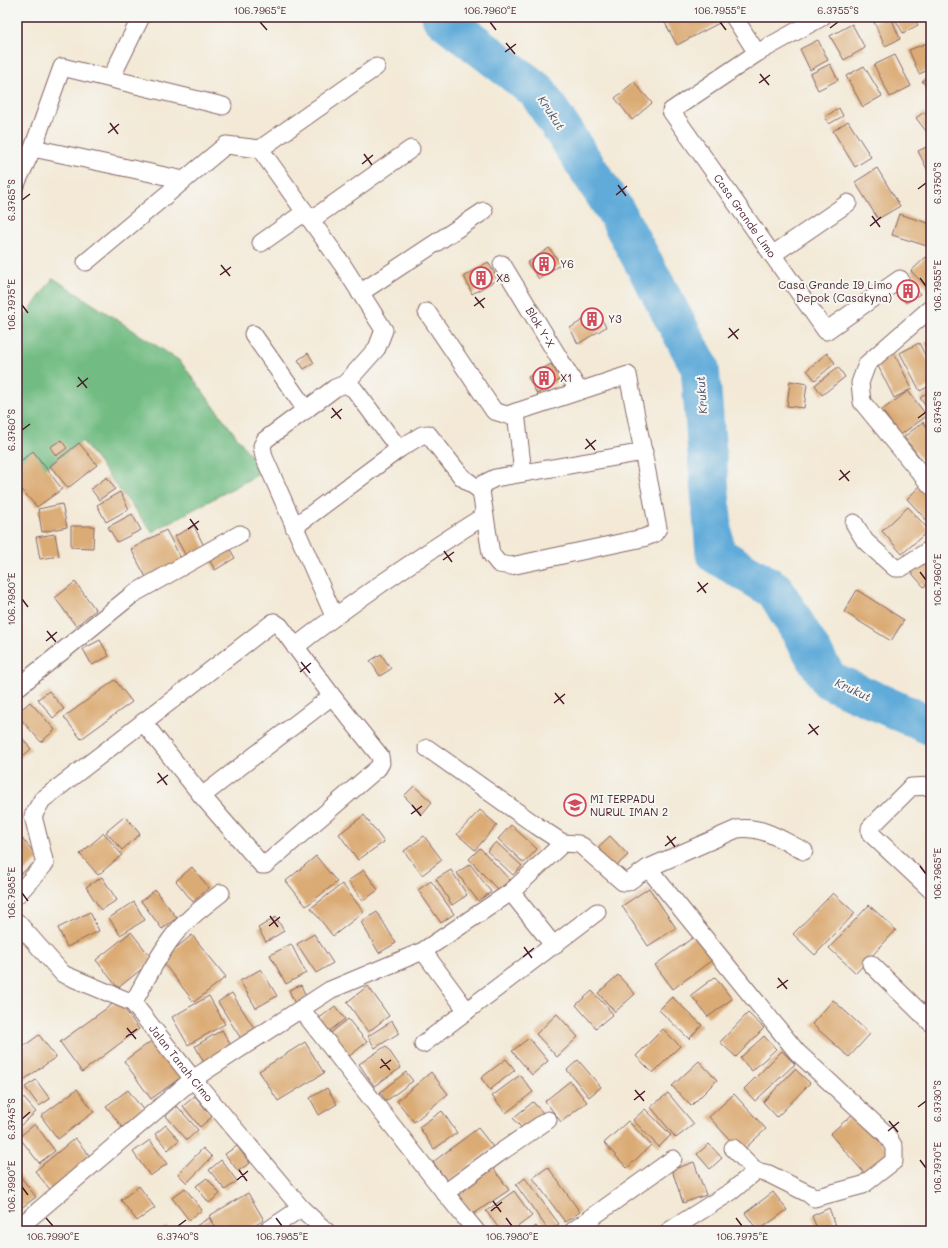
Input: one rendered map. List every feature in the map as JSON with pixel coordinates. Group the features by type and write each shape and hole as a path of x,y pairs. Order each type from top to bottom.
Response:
{"street":[{"path":"111,78 141,17"},
{"path":"734,17 757,53 822,17"},
{"name":"Casa Grande Limo","path":"757,53 672,111 826,331 900,279"},
{"path":"17,182 33,148 62,66 223,106"},
{"path":"86,262 226,145 260,148 376,67"},
{"path":"33,148 184,180"},
{"path":"260,148 342,264 384,330 377,348 345,384 335,388 265,440 262,446 264,457 334,616"},
{"path":"261,243 308,216 411,149"},
{"path":"772,255 848,203"},
{"path":"360,293 484,211"},
{"name":"Blok Y-X","path":"502,264 580,391"},
{"path":"931,308 867,364 860,383 862,402 931,486"},
{"path":"426,312 494,411 507,415 628,375 644,452 658,528 654,534 643,538 511,566 499,564 491,554 481,491 483,484 495,478 644,452"},
{"path":"253,334 306,410"},
{"path":"345,384 354,389 399,449"},
{"path":"516,412 523,473"},
{"path":"294,527 399,449 422,435 428,434 462,477 481,491"},
{"path":"295,647 334,616 442,542 484,516"},
{"path":"854,523 865,541 894,568 901,568 931,549"},
{"path":"17,688 133,594 240,534"},
{"path":"17,895 45,864 33,816 42,800 143,722 274,622 280,626 332,696 380,756 381,763 378,768 262,866 202,796 143,722"},
{"path":"202,796 332,696"},
{"path":"427,748 563,843 578,844 582,846 623,882 628,882 648,868 737,828 748,827 762,830 804,851"},
{"path":"931,786 911,787 870,828 870,833 931,890"},
{"path":"17,1229 193,1079 330,990 423,951 511,892 563,843"},
{"path":"648,868 797,1052 886,1134 894,1147 894,1161 863,1185 814,1198 810,1194 769,1174 756,1172 733,1148"},
{"path":"511,892 554,946"},
{"path":"133,1003 172,938 194,915 221,893"},
{"path":"423,1044 597,912"},
{"name":"Jalan Tanah Cimo","path":"18,924 63,974 133,1003 193,1079 301,1208 326,1231"},
{"path":"423,951 467,1011"},
{"path":"871,964 931,1023"},
{"path":"301,1009 476,1231"},
{"path":"445,1193 548,1120"},
{"path":"573,1231 673,1159"},
{"path":"669,1231 732,1191 756,1172"},
{"path":"267,1231 301,1208"}],"green space":[{"path":"53,278 180,361 263,472 152,532 82,441 17,489 17,327"}],"building":[{"path":"672,17 721,17 723,21 677,45 664,21"},
{"path":"885,17 891,17 900,39 885,46 874,22"},
{"path":"894,17 914,17 918,25 903,33"},
{"path":"852,24 865,48 844,60 830,36"},
{"path":"818,40 828,60 810,70 800,49"},
{"path":"927,43 931,53 931,69 919,74 909,50"},
{"path":"895,55 911,86 890,97 874,65"},
{"path":"830,64 838,80 818,90 810,74"},
{"path":"864,66 882,96 863,107 846,76"},
{"path":"931,75 931,93 922,81"},
{"path":"634,82 652,103 632,120 615,98"},
{"path":"839,108 843,116 829,124 825,117"},
{"path":"924,112 931,121 931,126 926,131 916,118"},
{"path":"848,121 871,157 855,167 833,131"},
{"path":"931,145 931,177 918,151"},
{"path":"877,168 900,206 878,219 855,182"},
{"path":"899,214 931,224 930,247 892,235"},
{"name":"Y6","path":"549,248 561,264 539,279 527,263"},
{"path":"926,257 931,263 931,292 911,271"},
{"name":"X8","path":"488,262 498,279 472,294 464,276"},
{"name":"Casa Grande I9 Limo Depok (Casakyna)","path":"909,279 920,294 906,303 895,288"},
{"name":"Y3","path":"597,311 606,327 578,344 570,328"},
{"path":"931,339 931,353 925,343"},
{"path":"919,343 931,367 931,385 920,391 900,353"},
{"path":"308,353 314,363 304,369 298,360"},
{"path":"827,353 835,363 815,380 807,370"},
{"path":"894,353 912,389 894,398 876,362"},
{"name":"X1","path":"551,364 561,379 537,394 528,377"},
{"path":"838,367 845,377 822,395 815,385"},
{"path":"790,381 807,384 804,408 787,406"},
{"path":"931,390 931,414 920,398"},
{"path":"908,391 927,416 900,435 882,410"},
{"path":"923,422 931,432 931,472 904,437"},
{"path":"61,440 67,448 56,456 50,447"},
{"path":"79,443 97,465 68,488 50,466"},
{"path":"33,451 62,489 37,507 17,485 17,464"},
{"path":"107,477 115,489 99,500 91,489"},
{"path":"922,484 931,494 931,525 907,499"},
{"path":"120,492 129,509 106,522 97,505"},
{"path":"62,504 67,527 42,532 38,509"},
{"path":"908,507 929,530 902,554 882,531"},
{"path":"132,514 141,530 117,542 108,527"},
{"path":"71,526 94,526 93,548 71,547"},
{"path":"194,526 205,548 187,558 175,536"},
{"path":"166,530 184,564 149,583 131,549"},
{"path":"55,534 59,556 40,559 36,537"},
{"path":"227,544 235,558 215,570 207,556"},
{"path":"921,559 931,570 931,581 924,587 909,570"},
{"path":"75,582 96,610 76,626 55,598"},
{"path":"857,590 904,620 891,641 844,612"},
{"path":"100,640 109,656 92,665 83,649"},
{"path":"381,654 391,669 380,676 370,661"},
{"path":"115,680 132,702 81,739 64,717"},
{"path":"49,691 64,709 53,718 38,699"},
{"path":"30,702 55,730 41,742 17,715 17,713"},
{"path":"17,732 31,749 17,761"},
{"path":"414,786 432,802 422,814 404,796"},
{"path":"480,810 497,825 475,850 457,834"},
{"path":"364,815 384,842 358,860 339,834"},
{"path":"125,816 140,834 122,850 106,832"},
{"path":"511,825 537,849 524,863 498,839"},
{"path":"17,832 39,859 17,877"},
{"path":"104,833 122,855 98,875 80,854"},
{"path":"424,836 442,860 422,875 404,851"},
{"path":"610,836 628,855 612,870 594,851"},
{"path":"496,842 522,866 513,875 487,851"},
{"path":"480,848 510,880 498,890 469,859"},
{"path":"316,856 337,882 306,906 286,881"},
{"path":"470,864 491,892 478,901 457,873"},
{"path":"192,867 209,888 193,902 176,881"},
{"path":"364,870 378,890 363,901 348,881"},
{"path":"451,870 467,895 452,905 436,879"},
{"path":"102,877 117,900 101,910 86,887"},
{"path":"431,881 454,914 441,923 418,890"},
{"path":"342,884 364,912 333,936 311,908"},
{"path":"649,888 676,928 648,946 622,906"},
{"path":"155,890 177,918 162,929 141,901"},
{"path":"833,893 855,913 815,955 793,934"},
{"path":"134,902 145,920 120,935 109,918"},
{"path":"869,905 896,930 856,973 829,948"},
{"path":"90,912 99,931 67,947 58,928"},
{"path":"377,912 396,943 379,953 361,922"},
{"path":"276,917 284,931 266,942 258,928"},
{"path":"131,932 153,960 118,988 96,960"},
{"path":"314,934 333,963 316,973 297,944"},
{"path":"698,934 715,958 673,989 655,965"},
{"path":"192,935 226,977 194,1002 161,960"},
{"path":"291,944 306,973 286,984 270,955"},
{"path":"261,969 277,996 256,1008 240,981"},
{"path":"618,975 635,994 615,1012 598,993"},
{"path":"715,977 732,999 708,1017 691,995"},
{"path":"301,985 307,999 295,1004 289,990"},
{"path":"368,986 389,1016 368,1032 347,1002"},
{"path":"592,991 613,1014 596,1028 576,1005"},
{"path":"232,993 257,1033 243,1042 218,1002"},
{"path":"209,996 225,1024 188,1045 172,1017"},
{"path":"672,997 702,1025 689,1039 659,1010"},
{"path":"118,1000 139,1029 82,1072 60,1042"},
{"path":"833,1000 870,1034 849,1057 812,1024"},
{"path":"335,1006 345,1019 327,1033 317,1020"},
{"path":"748,1013 764,1028 736,1057 720,1042"},
{"path":"557,1014 578,1037 557,1057 536,1034"},
{"path":"348,1019 367,1042 347,1058 328,1035"},
{"path":"392,1021 399,1033 375,1048 368,1036"},
{"path":"663,1029 680,1046 653,1073 636,1056"},
{"path":"222,1030 233,1049 206,1066 195,1046"},
{"path":"39,1035 56,1057 18,1084 17,1051"},
{"path":"764,1036 776,1049 752,1071 740,1058"},
{"path":"157,1037 184,1075 151,1099 124,1061"},
{"path":"529,1038 548,1061 532,1075 512,1051"},
{"path":"305,1042 324,1073 278,1101 259,1071"},
{"path":"386,1046 401,1068 374,1086 359,1064"},
{"path":"782,1051 795,1064 755,1101 744,1089"},
{"path":"506,1059 515,1070 490,1090 481,1078"},
{"path":"578,1060 601,1087 589,1097 567,1070"},
{"path":"699,1061 717,1080 691,1106 672,1086"},
{"path":"795,1069 810,1083 777,1117 763,1102"},
{"path":"406,1072 413,1081 386,1101 380,1092"},
{"path":"431,1072 448,1094 414,1122 397,1101"},
{"path":"520,1075 533,1092 506,1113 492,1096"},
{"path":"36,1080 50,1099 39,1106 25,1087"},
{"path":"570,1081 587,1102 561,1122 545,1101"},
{"path":"327,1088 337,1104 319,1115 310,1098"},
{"path":"77,1089 94,1112 58,1139 41,1116"},
{"path":"128,1090 147,1115 125,1131 106,1106"},
{"path":"668,1093 694,1124 676,1138 651,1107"},
{"path":"734,1094 766,1129 741,1152 709,1117"},
{"path":"21,1095 36,1112 19,1127 17,1125 17,1099"},
{"path":"195,1096 212,1117 200,1127 183,1106"},
{"path":"533,1102 545,1115 525,1132 513,1118"},
{"path":"177,1106 198,1130 187,1140 166,1116"},
{"path":"645,1109 671,1135 659,1147 633,1120"},
{"path":"442,1111 457,1133 434,1149 419,1127"},
{"path":"854,1113 890,1153 866,1175 830,1134"},
{"path":"628,1121 651,1145 627,1168 604,1143"},
{"path":"35,1124 55,1151 39,1163 19,1137"},
{"path":"166,1125 179,1140 168,1150 155,1134"},
{"path":"478,1128 493,1147 448,1182 433,1162"},
{"path":"75,1138 93,1160 53,1193 35,1171"},
{"path":"150,1140 167,1164 150,1176 133,1152"},
{"path":"709,1144 722,1158 710,1169 697,1154"},
{"path":"237,1146 250,1163 238,1171 225,1154"},
{"path":"203,1148 212,1157 187,1183 178,1174"},
{"path":"221,1160 237,1181 225,1190 209,1170"},
{"path":"694,1162 706,1195 683,1203 672,1170"},
{"path":"492,1166 509,1190 472,1215 456,1191"},
{"path":"548,1167 580,1212 565,1222 533,1178"},
{"path":"17,1172 36,1197 17,1211"},
{"path":"207,1178 220,1194 209,1203 196,1186"},
{"path":"525,1178 559,1224 549,1231 516,1185"},
{"path":"139,1186 155,1208 137,1221 121,1200"},
{"path":"185,1188 202,1210 189,1220 172,1198"},
{"path":"514,1191 532,1216 512,1231 501,1231 486,1211"},
{"path":"773,1192 787,1210 758,1231 745,1213"},
{"path":"248,1193 264,1220 246,1231 218,1231 209,1216"},
{"path":"829,1208 836,1226 825,1231 818,1231 812,1216"},
{"path":"209,1218 217,1231 195,1231 193,1228"},
{"path":"536,1226 540,1231 529,1231"},
{"path":"166,1227 169,1231 160,1231"}],"waterway":[{"name":"Krukut","path":"441,17 537,91 616,212 700,367 715,554 775,590 829,680 931,726"}],"place":[{"name":"Y6","path":"544,264"},
{"name":"X8","path":"481,278"},
{"name":"Casa Grande I9 Limo Depok (Casakyna)","path":"908,291"},
{"name":"Y3","path":"592,319"},
{"name":"X1","path":"544,378"},
{"name":"MI TERPADU NURUL IMAN 2","path":"575,805"}]}
